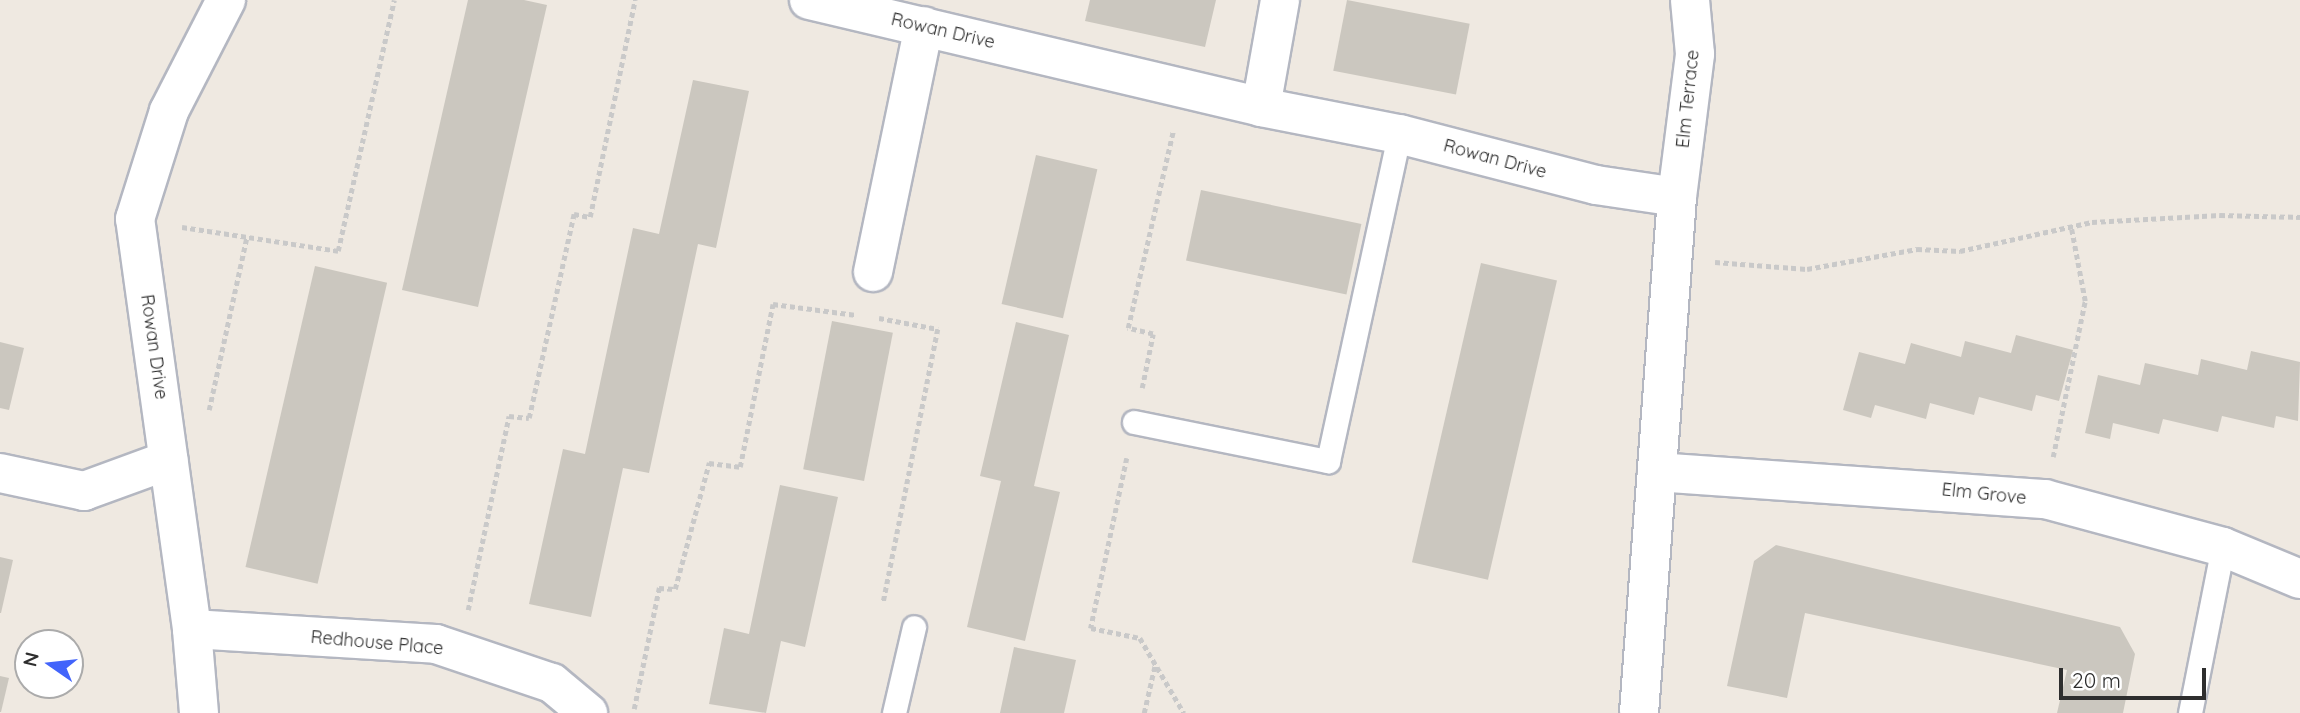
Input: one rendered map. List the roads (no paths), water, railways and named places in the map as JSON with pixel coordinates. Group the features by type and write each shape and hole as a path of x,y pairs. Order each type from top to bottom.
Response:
{"street":[{"name":"Rowan Drive","path":"199,713 192,629 135,219 169,111 226,0"},
{"name":"Rowan Drive","path":"809,0 1261,107 1399,134 1596,185 1677,197"},
{"path":"1261,107 1280,0"},
{"name":"Elm Terrace","path":"1677,197 1695,54 1690,0"},
{"path":"873,272 924,26"},
{"path":"1639,713 1677,197"},
{"path":"0,473 85,491 169,460"},
{"name":"Elm Grove","path":"1657,472 2045,499 2223,547 2300,579"},
{"name":"Redhouse Place","path":"192,629 436,644 552,683 589,713"}],"lane":[{"path":"1134,422 1328,461 1399,134"},
{"path":"2190,713 2223,547"},
{"path":"894,713 914,627"}]}
